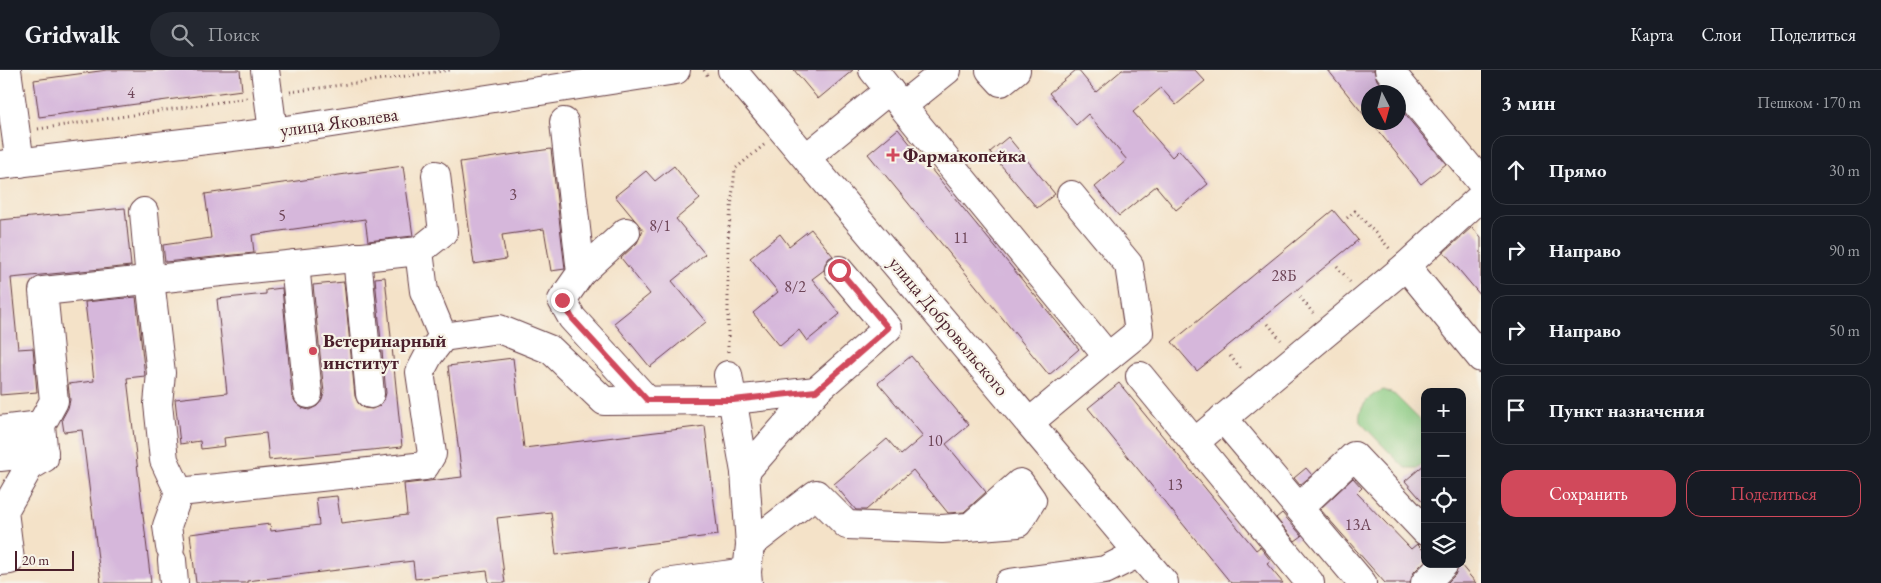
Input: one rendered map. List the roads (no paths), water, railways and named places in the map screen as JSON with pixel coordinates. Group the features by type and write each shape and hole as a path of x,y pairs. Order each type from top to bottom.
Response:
{"street":[{"path":"7,70 16,132 10,164"},
{"name":"улица Яковлева","path":"10,164 273,132 676,70"},
{"name":"улица Добровольского","path":"732,70 1164,583"},
{"path":"807,158 888,89 947,70"},
{"path":"990,70 1001,82 1016,70"},
{"path":"1389,70 1481,182"},
{"path":"267,82 273,132"},
{"path":"888,89 1108,357"},
{"path":"564,122 581,273"},
{"path":"0,561 10,560 4,511 29,467 44,458 41,425 54,402 43,292 419,251 443,232 436,175"},
{"path":"1030,422 1139,332 1129,265 1071,195"},
{"path":"1194,442 1406,266 1481,197"},
{"path":"144,212 150,280 162,373 158,404 164,460 179,492 168,526 172,563"},
{"path":"626,232 581,273 562,300 572,318 647,400"},
{"path":"419,251 424,291 443,337"},
{"path":"357,258 370,394"},
{"path":"295,264 308,394"},
{"path":"1406,266 1481,358"},
{"path":"744,472 816,391 888,328 839,270"},
{"path":"551,350 572,318"},
{"path":"179,492 425,466 432,454 420,372 428,355 443,337 499,330 551,350 604,401 647,400 730,388 816,391"},
{"path":"1140,376 1310,583"},
{"path":"664,583 748,578 750,545 744,472 730,388"},
{"path":"1224,418 1362,583"},
{"path":"0,430 41,425"},
{"path":"0,456 44,452"},
{"path":"1299,508 1354,456 1421,527"},
{"path":"750,545 816,494 847,525 942,529 970,527"},
{"path":"1009,583 1105,570 1139,553"},
{"path":"1425,583 1440,568"}],"place":[{"name":"Фармакопейка","path":"893,155"},
{"name":"Ветеринарный институт","path":"313,351"}]}
